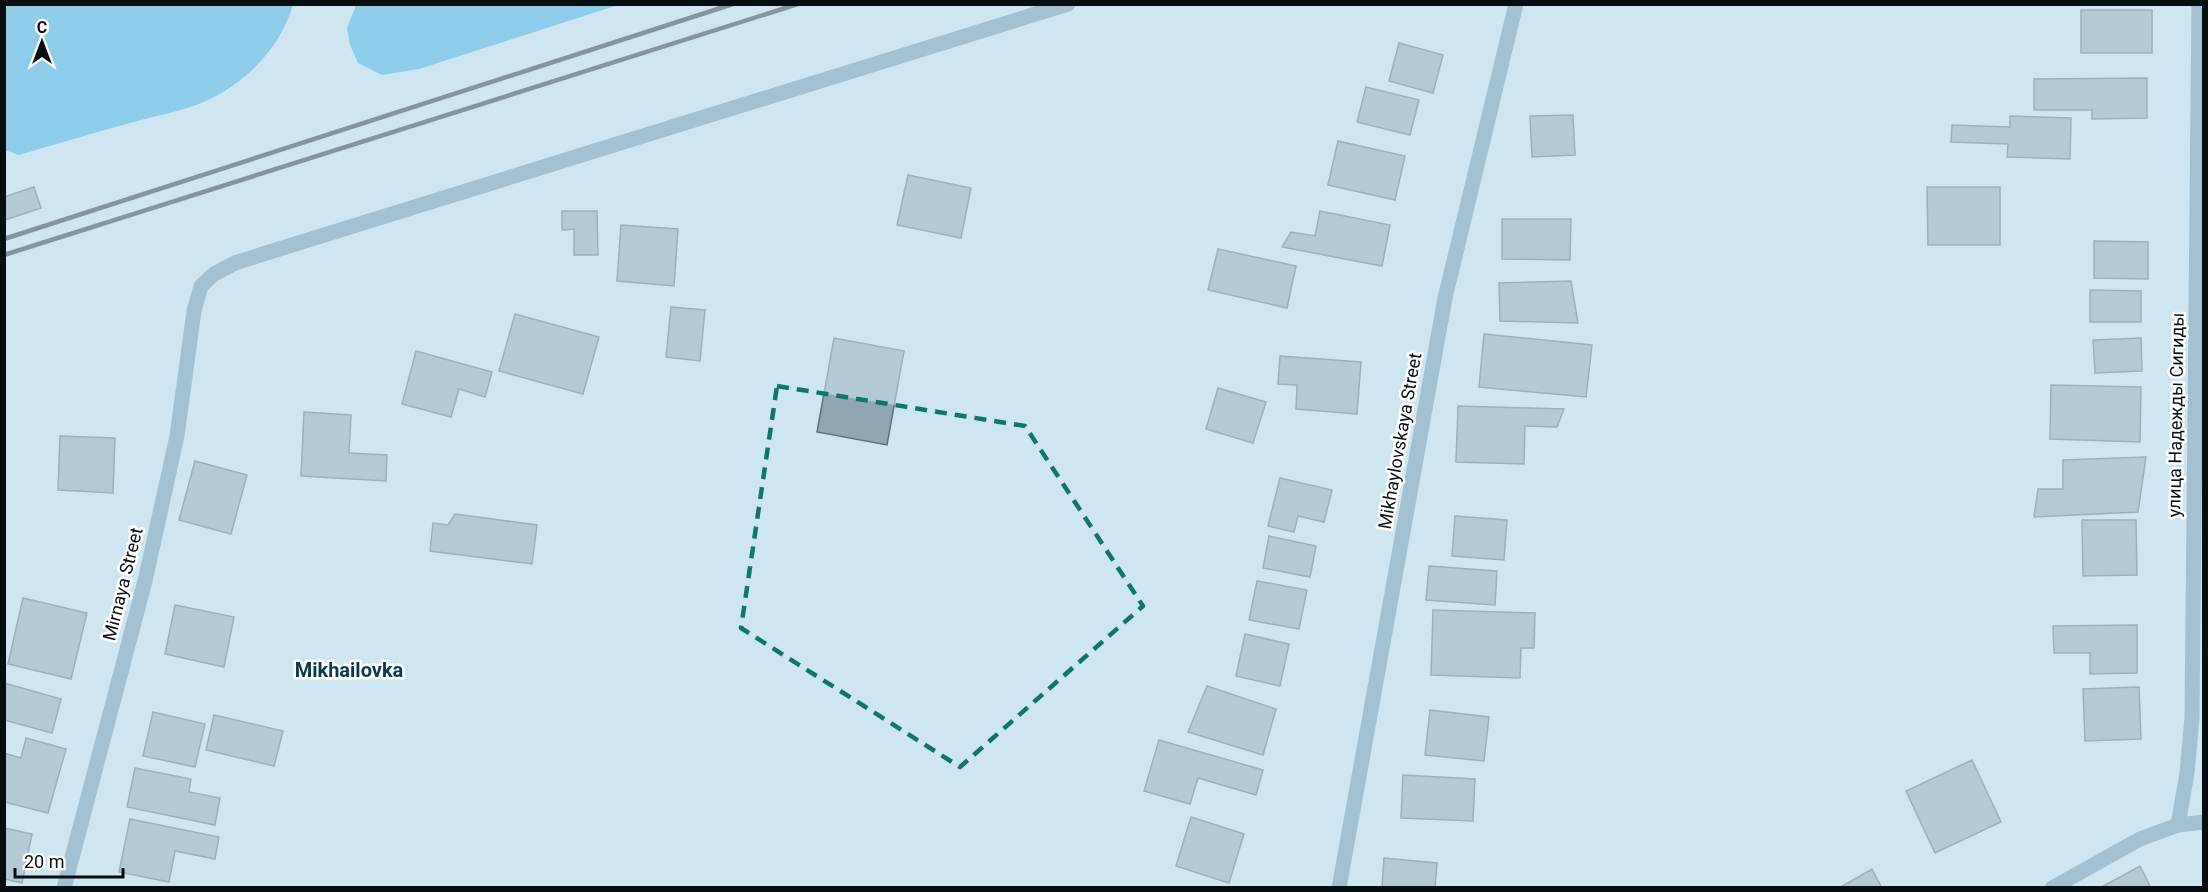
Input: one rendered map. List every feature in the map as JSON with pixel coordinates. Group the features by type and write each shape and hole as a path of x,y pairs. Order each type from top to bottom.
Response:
{"street":[{"name":"Mirnaya Street","path":"64,888 147,570 177,436 194,312 201,286 214,274 235,263 260,255 1068,4"},
{"name":"Mikhaylovskaya Street","path":"1340,888 1445,298 1516,4"},
{"name":"улица Надежды Сигиды","path":"2178,825 2187,773 2192,718 2199,4"},
{"path":"2052,888 2140,839 2178,825 2202,826"}],"highlighted area":[{"path":"777,386 1025,426 1143,606 960,767 741,628"}],"shaded area":[{"path":"356,4 618,5 419,69 382,75 358,63 350,45 347,28"},
{"path":"4,5 293,5 271,49 248,74 221,93 188,108 19,155 5,150"}],"building":[{"path":"2081,10 2152,10 2152,53 2081,53"},
{"path":"1399,43 1443,55 1433,93 1389,81"},
{"path":"2147,78 2147,118 2092,119 2092,110 2034,110 2034,79"},
{"path":"1366,87 1419,100 1410,135 1357,122"},
{"path":"1573,115 1575,155 1532,157 1530,116"},
{"path":"2010,116 2071,118 2070,159 2007,157 2008,144 1951,142 1952,125 2010,127"},
{"path":"1338,141 1405,156 1395,200 1328,185"},
{"path":"908,175 971,188 961,238 897,225"},
{"path":"34,187 41,208 5,220 4,197"},
{"path":"1927,187 2000,187 2000,245 1928,245"},
{"path":"562,211 597,211 598,255 574,255 574,229 562,230"},
{"path":"1320,211 1390,225 1382,266 1282,247 1291,232 1315,236"},
{"path":"1502,219 1571,219 1570,260 1502,259"},
{"path":"621,225 678,229 674,286 617,281"},
{"path":"2094,241 2148,242 2148,279 2094,278"},
{"path":"1218,249 1296,266 1287,308 1208,290"},
{"path":"1571,281 1578,323 1500,321 1499,283"},
{"path":"2090,290 2141,291 2141,322 2090,322"},
{"path":"671,307 705,310 700,361 666,357"},
{"path":"515,314 599,337 583,394 499,371"},
{"path":"1484,334 1592,345 1586,397 1479,387"},
{"path":"834,338 904,351 887,445 817,432"},
{"path":"2141,338 2142,371 2095,373 2093,340"},
{"path":"416,351 492,372 485,397 459,389 451,417 402,404"},
{"path":"1280,356 1361,362 1357,414 1296,409 1297,385 1278,384"},
{"path":"2051,385 2141,387 2140,442 2050,439"},
{"path":"1218,388 1266,402 1253,443 1206,429"},
{"path":"1458,406 1564,409 1557,427 1525,426 1524,464 1456,462"},
{"path":"304,412 351,415 349,453 387,455 386,481 301,476"},
{"path":"60,436 115,438 113,493 58,490"},
{"path":"2146,457 2138,512 2034,517 2038,489 2063,489 2063,460"},
{"path":"195,461 247,475 231,534 179,520"},
{"path":"1280,478 1332,490 1324,522 1298,516 1294,532 1268,526"},
{"path":"455,514 537,525 532,564 430,551 433,523 448,525"},
{"path":"1455,516 1507,520 1504,560 1452,556"},
{"path":"2082,520 2136,520 2137,575 2083,576"},
{"path":"1269,536 1316,546 1310,577 1263,568"},
{"path":"1429,566 1497,571 1495,605 1426,600"},
{"path":"1257,581 1307,590 1299,629 1249,620"},
{"path":"23,598 87,613 71,679 8,664"},
{"path":"175,605 234,617 224,667 165,654"},
{"path":"1433,610 1535,613 1534,648 1521,648 1520,678 1431,675"},
{"path":"2137,625 2137,673 2090,674 2090,653 2054,653 2053,626"},
{"path":"1245,634 1289,644 1280,686 1236,676"},
{"path":"4,683 61,699 52,733 4,720"},
{"path":"1207,686 1276,709 1263,755 1188,732"},
{"path":"2139,687 2141,739 2085,741 2083,689"},
{"path":"1430,710 1489,717 1484,761 1425,755"},
{"path":"153,712 205,724 195,767 143,756"},
{"path":"214,715 283,731 274,766 206,750"},
{"path":"26,738 66,749 48,813 4,802 4,753 21,758"},
{"path":"1159,740 1263,770 1256,795 1198,778 1190,804 1144,791"},
{"path":"1972,760 2001,822 1935,853 1906,791"},
{"path":"135,768 191,779 189,792 220,798 215,825 127,807"},
{"path":"1403,775 1475,779 1473,821 1401,818"},
{"path":"1191,817 1244,834 1229,883 1176,866"},
{"path":"130,819 219,837 215,859 175,851 169,882 119,872"},
{"path":"4,828 32,834 22,883 4,879"},
{"path":"1384,858 1437,863 1435,888 1382,888"},
{"path":"2140,866 2151,888 2100,888"},
{"path":"1872,869 1882,888 1839,888"}],"railway":[{"path":"4,239 733,4"},
{"path":"4,255 798,4"}],"district":[{"name":"Mikhailovka","path":"349,670"}]}
